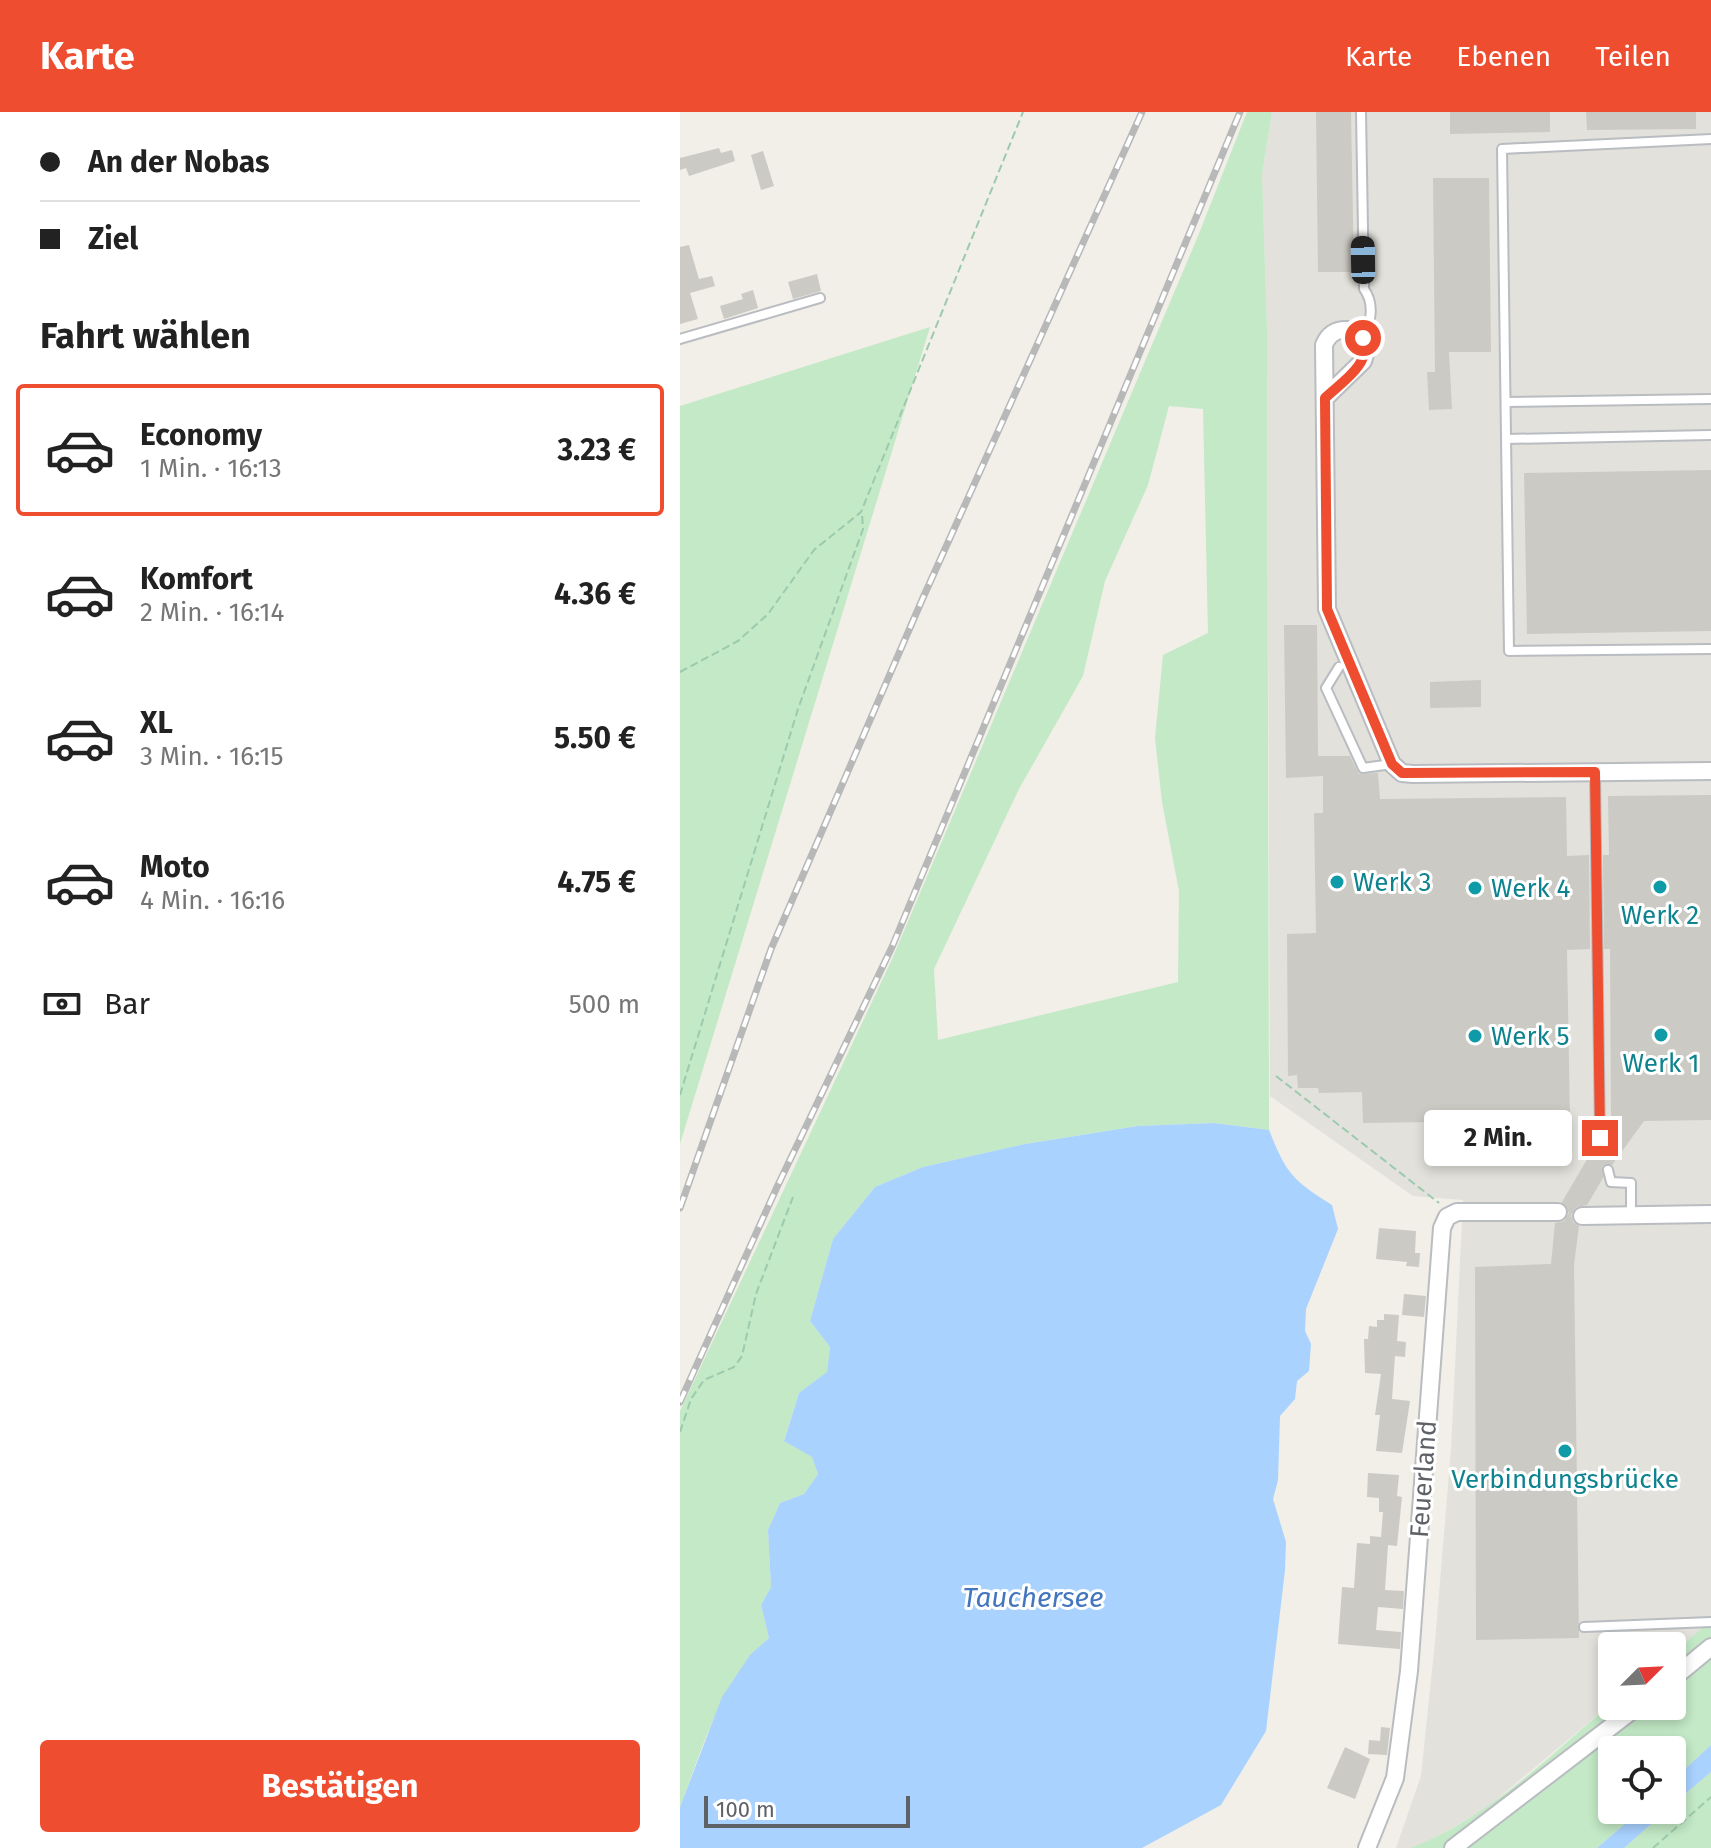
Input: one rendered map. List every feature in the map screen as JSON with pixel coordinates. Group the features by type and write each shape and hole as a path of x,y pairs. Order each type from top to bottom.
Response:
{"street":[{"path":"1325,398 1363,361 1367,348 1356,331 1338,330 1327,338 1324,345 1327,609 1392,764 1402,773 1413,774 1711,771"},
{"path":"1447,1217 1457,1212 1558,1212"},
{"path":"1590,1216 1711,1214"},
{"name":"Feuerland","path":"1367,1848 1395,1778 1409,1671 1442,1228 1447,1217"},
{"path":"1686,1668 1711,1647"},
{"path":"1453,1848 1620,1720"}],"lane":[{"path":"1361,112 1364,289 1369,296 1371,324 1363,338"},
{"path":"1711,139 1502,149 1509,651 1711,649"},
{"path":"680,339 820,298"},
{"path":"1506,402 1711,399"},
{"path":"1506,439 1711,435"},
{"path":"1339,667 1326,688 1363,768 1392,764"},
{"path":"1595,772 1600,1138"},
{"path":"1608,1170 1611,1182 1631,1183 1631,1215"},
{"path":"1584,1627 1711,1622"}],"path":[{"path":"680,1095 798,709 863,529 861,512 1023,112"},
{"path":"680,672 738,641 768,614 814,550 861,512"},
{"path":"1276,1076 1396,1168 1443,1207 1447,1217"},
{"path":"680,1432 691,1399 704,1380 734,1367 742,1356 756,1294 793,1197"},
{"path":"1653,1848 1711,1797"}],"shaded area":[{"path":"1272,112 1711,112 1711,1620 1686,1642 1686,1632 1598,1632 1598,1715 1485,1809 1433,1839 1410,1848 1396,1848 1421,1776 1435,1642 1451,1450 1463,1200 1413,1196 1270,1096 1267,330 1262,174"}],"green space":[{"path":"1247,112 1272,112 1262,174 1267,330 1269,1130 1214,1123 1138,1126 1025,1144 923,1167 875,1187 833,1239 810,1321 830,1347 827,1373 799,1393 784,1440 812,1457 818,1474 804,1494 780,1503 768,1530 771,1587 761,1605 769,1638 752,1656 725,1695 680,1807 680,1411 893,957 1198,236","holes":["1169,406 1203,409 1208,633 1163,655 1155,738 1162,802 1179,891 1178,982 938,1040 934,969 1019,789 1083,676 1105,581 1148,485"]},
{"path":"930,327 680,1144 680,406"},
{"path":"1711,1620 1711,1745 1686,1768 1686,1736 1598,1736 1598,1824 1625,1824 1597,1848 1410,1848 1466,1821 1492,1803 1598,1715 1598,1720 1686,1720 1686,1642"},
{"path":"1711,1772 1711,1848 1624,1848 1651,1824 1686,1824 1686,1793"}],"water":[{"name":"Tauchersee","path":"1214,1123 1269,1130 1292,1174 1332,1205 1338,1229 1306,1309 1305,1331 1311,1344 1309,1371 1297,1381 1295,1399 1280,1416 1278,1480 1273,1499 1286,1542 1285,1570 1266,1731 1221,1805 1142,1848 680,1848 680,1807 722,1697 750,1655 769,1638 761,1605 771,1587 768,1530 780,1503 804,1494 818,1474 812,1457 784,1441 799,1393 827,1372 830,1347 810,1321 833,1239 875,1187 923,1167 1025,1144 1138,1126"},
{"path":"1711,1745 1711,1772 1686,1793 1686,1768"},
{"path":"1625,1824 1651,1824 1624,1848 1597,1848"}],"building":[{"path":"1316,112 1351,112 1354,272 1318,272"},
{"path":"1450,112 1550,112 1550,132 1450,134"},
{"path":"1586,112 1696,112 1696,129 1587,130"},
{"path":"719,148 721,153 732,150 735,161 689,176 686,168 680,170 680,158"},
{"path":"763,151 774,186 761,190 751,155"},
{"path":"1433,178 1489,178 1491,352 1449,352 1452,409 1429,410 1427,372 1435,372"},
{"path":"689,245 699,279 712,276 715,286 690,293 698,319 680,324 680,247"},
{"path":"817,274 821,291 793,299 788,282"},
{"path":"753,290 758,308 724,319 720,306 743,299 741,294"},
{"path":"1711,470 1711,631 1527,634 1524,473"},
{"path":"1284,625 1317,625 1318,756 1350,756 1359,774 1378,773 1380,799 1566,797 1567,856 1589,855 1590,949 1567,950 1570,1120 1363,1123 1362,1092 1319,1093 1318,1088 1298,1088 1297,1075 1288,1076 1287,934 1316,933 1314,813 1323,813 1323,776 1286,778"},
{"path":"1481,680 1481,707 1430,708 1430,682"},
{"path":"1711,795 1711,1120 1644,1121 1612,1165 1603,1166 1603,1178 1587,1205 1576,1207 1571,1215 1573,1222 1579,1226 1574,1265 1579,1638 1476,1640 1475,1267 1551,1264 1555,1223 1564,1221 1569,1213 1562,1202 1596,1144 1606,1141 1611,1122 1610,949 1604,949 1603,855 1609,855 1608,796"},
{"path":"1379,1228 1416,1231 1415,1253 1420,1253 1419,1267 1406,1266 1407,1262 1376,1259"},
{"path":"1404,1294 1426,1296 1424,1317 1402,1315"},
{"path":"1384,1314 1399,1315 1397,1341 1406,1342 1405,1357 1395,1356 1392,1399 1410,1401 1402,1453 1376,1451 1380,1415 1375,1415 1381,1374 1365,1373 1364,1339 1368,1339 1369,1326 1377,1327 1377,1320 1384,1320"},
{"path":"1368,1473 1399,1475 1397,1496 1402,1497 1397,1546 1388,1545 1385,1590 1404,1591 1403,1609 1378,1607 1376,1630 1401,1632 1400,1649 1338,1644 1342,1587 1354,1588 1357,1543 1370,1544 1370,1536 1381,1537 1383,1512 1379,1512 1379,1498 1367,1497"},
{"path":"1381,1727 1390,1728 1387,1755 1368,1754 1369,1740 1380,1741"},
{"path":"1345,1747 1370,1759 1355,1799 1327,1788"}],"railway":[{"path":"680,1208 771,949 922,600 1142,112"},
{"path":"680,1402 777,1187 892,947 1240,112"}],"place":[{"name":"Werk 3","path":"1337,882"},
{"name":"Werk 2","path":"1660,887"},
{"name":"Werk 4","path":"1475,888"},
{"name":"Werk 1","path":"1661,1035"},
{"name":"Werk 5","path":"1475,1036"},
{"name":"Verbindungsbrücke","path":"1565,1451"}],"route":[{"path":"1363,338 1367,348 1363,361 1325,398 1327,609 1392,764 1402,773 1595,772 1600,1138"}]}
